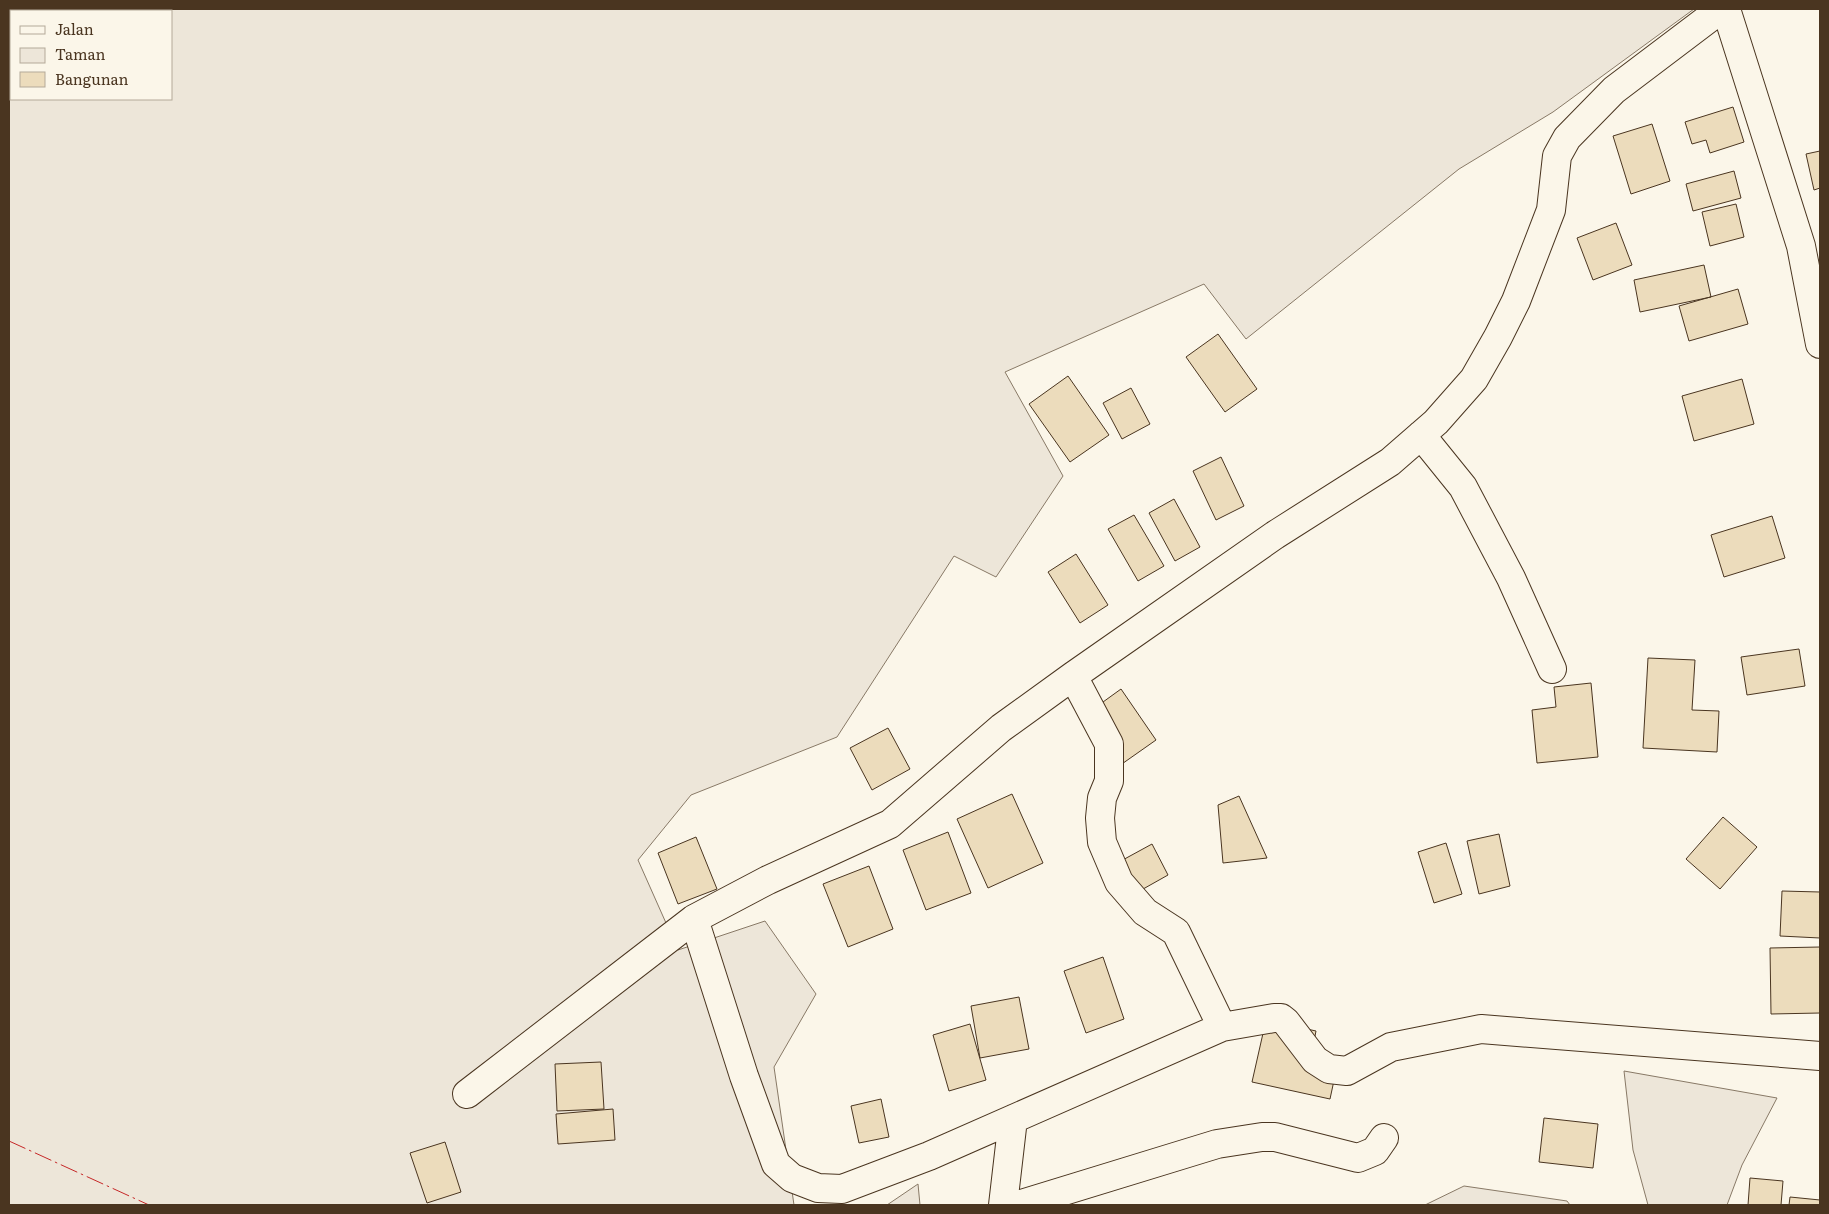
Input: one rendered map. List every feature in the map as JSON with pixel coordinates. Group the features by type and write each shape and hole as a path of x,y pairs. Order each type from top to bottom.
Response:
{"street":[{"path":"467,1094 694,919 768,880 890,824 1001,728 1275,535 1390,462 1421,435 1474,379 1512,308 1551,210 1558,156 1562,146 1614,90 1721,9"},
{"path":"1726,9 1811,243 1820,344"},
{"path":"1421,435 1463,487 1511,578 1552,669"},
{"path":"1073,676 1109,744 1109,781 1102,798 1100,818 1102,842 1119,882 1145,912 1176,932 1222,1027"},
{"path":"694,919 719,992 744,1076 776,1164 792,1178 818,1188 842,1189 929,1156 1222,1027 1281,1018 1315,1060 1321,1065 1338,1070 1347,1070 1391,1047 1481,1029 1820,1056"},
{"path":"1003,1205 1012,1119"},
{"path":"1018,1205 1218,1144 1262,1137 1275,1137 1358,1158 1375,1151 1384,1138"}],"green space":[{"path":"9,9 1694,9 1553,112 1459,169 1246,339 1204,284 1005,372 1063,476 996,577 954,556 837,737 691,795 638,860 678,950 765,921 816,994 774,1067 794,1205 9,1205"},
{"path":"1624,1071 1777,1098 1742,1165 1727,1205 1648,1205 1633,1150"},
{"path":"918,1184 920,1205 887,1205"},
{"path":"1464,1186 1567,1201 1570,1205 1425,1205"}],"building":[{"path":"1733,107 1744,142 1710,153 1706,140 1692,144 1685,122"},
{"path":"1652,124 1670,181 1631,194 1613,136"},
{"path":"1820,151 1820,188 1814,190 1806,154"},
{"path":"1734,171 1741,198 1693,211 1686,184"},
{"path":"1736,204 1744,237 1710,246 1702,212"},
{"path":"1616,223 1632,265 1593,280 1577,238"},
{"path":"1704,265 1711,297 1640,312 1634,280"},
{"path":"1738,289 1748,324 1689,341 1679,306"},
{"path":"1218,334 1257,389 1225,412 1186,357"},
{"path":"1068,376 1109,435 1070,462 1029,404"},
{"path":"1742,379 1754,424 1694,441 1682,396"},
{"path":"1131,388 1150,424 1122,439 1103,403"},
{"path":"1221,457 1244,506 1216,520 1193,471"},
{"path":"1174,499 1200,547 1175,561 1149,513"},
{"path":"1134,515 1164,566 1138,581 1108,529"},
{"path":"1772,516 1785,558 1724,577 1711,535"},
{"path":"1076,554 1108,605 1080,623 1048,572"},
{"path":"1799,649 1805,686 1747,695 1741,657"},
{"path":"1648,658 1695,660 1692,710 1719,711 1717,752 1643,748"},
{"path":"1591,683 1598,757 1537,763 1532,710 1556,707 1554,687"},
{"path":"1121,689 1156,740 1119,766 1085,715"},
{"path":"888,728 910,769 872,790 850,748"},
{"path":"1012,794 1043,863 988,888 957,819"},
{"path":"1239,796 1267,858 1223,863 1218,805"},
{"path":"1723,817 1757,847 1720,889 1686,859"},
{"path":"948,832 971,893 926,910 903,850"},
{"path":"1499,834 1510,886 1479,894 1467,841"},
{"path":"696,837 717,889 678,904 658,853"},
{"path":"1446,843 1462,894 1434,903 1418,852"},
{"path":"1152,844 1168,875 1136,893 1119,862"},
{"path":"869,866 893,929 848,947 823,884"},
{"path":"1782,891 1820,892 1820,938 1780,936"},
{"path":"1820,947 1820,1013 1771,1014 1770,948"},
{"path":"1103,957 1124,1019 1086,1033 1064,971"},
{"path":"1019,997 1029,1049 980,1058 971,1006"},
{"path":"1266,1020 1316,1031 1312,1051 1339,1057 1330,1099 1252,1082"},
{"path":"970,1024 986,1080 949,1091 933,1035"},
{"path":"601,1062 604,1109 557,1111 555,1064"},
{"path":"881,1099 889,1137 859,1143 851,1106"},
{"path":"613,1109 615,1140 558,1144 556,1114"},
{"path":"1544,1118 1598,1124 1593,1168 1539,1162"},
{"path":"445,1142 461,1192 427,1203 410,1153"},
{"path":"1750,1178 1783,1181 1781,1205 1748,1205"},
{"path":"1790,1197 1820,1200 1820,1205 1789,1205"}],"power":[{"path":"9,1141 149,1205"}]}
